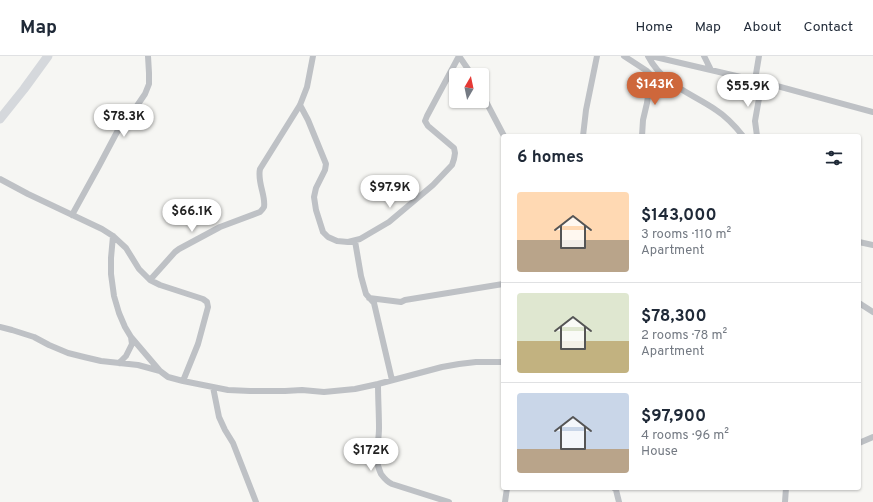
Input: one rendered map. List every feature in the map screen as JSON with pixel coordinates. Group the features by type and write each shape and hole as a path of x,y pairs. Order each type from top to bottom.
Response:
{"street":[{"path":"0,119 48,56"},
{"path":"72,215 117,132 145,94 149,84 148,56"},
{"path":"150,280 179,249 220,228 260,212 263,209 264,201 259,179 260,168 300,105 307,87 313,56"},
{"path":"300,105 308,120 326,164 314,197 316,210 324,232 328,237 337,241 355,241 389,222 433,185 452,165 455,153 454,148 428,126 425,121 426,116 459,56 467,68"},
{"path":"583,134 586,110 597,56"},
{"path":"624,56 651,75 664,78"},
{"path":"648,56 652,64 664,78 717,111 736,127 741,134"},
{"path":"651,56 755,80 873,112"},
{"path":"704,56 711,70"},
{"path":"755,80 759,56"},
{"path":"642,134 643,120 651,75"},
{"path":"757,134 756,121 762,82"},
{"path":"489,107 503,134"},
{"path":"0,179 102,229 113,236 126,248 139,269 150,280 160,285 203,299 207,302 208,307 198,344 183,382"},
{"path":"113,236 110,258 111,274 114,296 119,314 125,327 131,337 160,371 168,377 183,382 228,390 285,392 302,390 324,392 355,389 459,364 501,362"},
{"path":"355,241 361,276 366,294 374,303 392,380"},
{"path":"861,242 873,245"},
{"path":"369,298 402,302 405,300 501,284"},
{"path":"861,304 873,312"},
{"path":"0,327 34,337 68,353 101,361 138,365 160,371"},
{"path":"119,363 129,351 132,344 131,337"},
{"path":"378,384 379,435 376,455 377,463 382,474 388,482 392,484 449,502"},
{"path":"213,387 219,417 235,450 256,502"},
{"path":"861,442 873,438"},
{"path":"505,502 507,490"},
{"path":"616,490 619,502"},
{"path":"785,502 786,490"}]}
